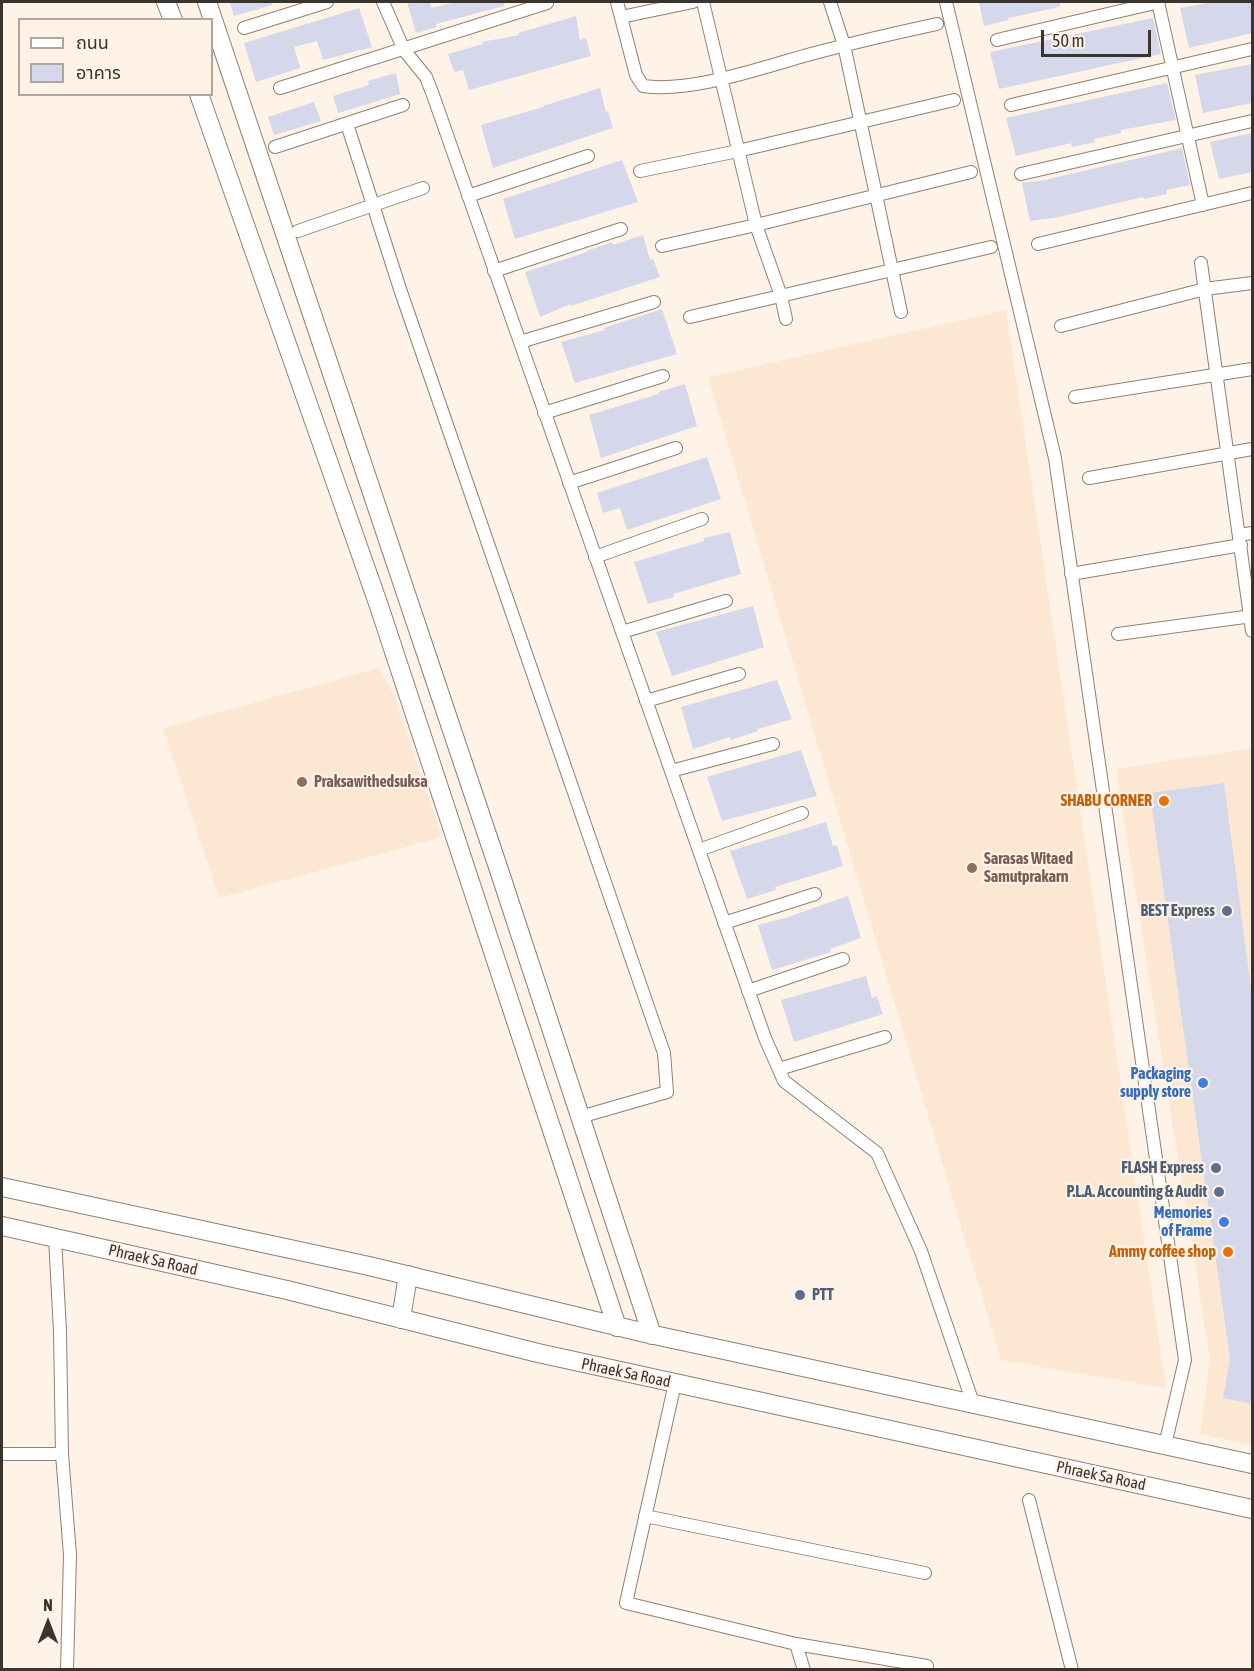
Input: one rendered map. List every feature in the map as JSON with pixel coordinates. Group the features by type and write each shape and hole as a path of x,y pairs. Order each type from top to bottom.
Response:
{"street":[{"path":"166,2 172,18"},
{"path":"207,2 212,18"},
{"path":"244,28 327,2"},
{"path":"383,2 404,50 426,77 765,1038 784,1081 877,1153 921,1251 973,1403"},
{"path":"617,2 636,75 643,86 659,88 720,79 844,45 937,24"},
{"path":"621,16 693,2"},
{"path":"703,2 756,225 781,296 786,319"},
{"path":"830,2 844,45 901,312"},
{"path":"946,2 1055,458 1185,1360 1165,1445"},
{"path":"997,40 1158,2 1203,205"},
{"path":"280,88 548,3"},
{"path":"213,20 652,1335"},
{"path":"1011,105 1252,50"},
{"path":"200,96 379,606 617,1327"},
{"path":"640,171 738,151 954,100"},
{"path":"275,147 403,105"},
{"path":"1021,174 1252,121"},
{"path":"347,124 403,299 664,1053 667,1092 580,1117"},
{"path":"468,196 588,156"},
{"path":"662,246 971,172"},
{"path":"298,231 423,188"},
{"path":"1038,244 1252,193"},
{"path":"494,270 621,229"},
{"path":"690,317 991,247"},
{"path":"1201,263 1252,616 1252,631"},
{"path":"1061,326 1205,289 1252,283"},
{"path":"520,342 654,302"},
{"path":"1075,398 1252,369"},
{"path":"544,413 663,376"},
{"path":"569,483 676,448"},
{"path":"1089,478 1252,449"},
{"path":"595,557 702,519"},
{"path":"1071,574 1240,540 1252,533"},
{"path":"622,632 726,601"},
{"path":"1118,634 1252,616"},
{"path":"646,701 739,674"},
{"path":"671,771 773,744"},
{"path":"699,849 802,813"},
{"path":"724,923 815,894"},
{"path":"748,991 843,959"},
{"path":"779,1069 885,1037"},
{"path":"2,1187 408,1275 652,1335 1252,1464"},
{"name":"Phraek Sa Road","path":"2,1226 287,1290 526,1351 1252,1509"},
{"path":"55,1238 60,1331 62,1454 70,1555 67,1670"},
{"path":"401,1319 408,1275"},
{"path":"675,1383 626,1603 796,1644 927,1666"},
{"path":"2,1454 62,1454"},
{"path":"1029,1500 1072,1670"},
{"path":"645,1516 925,1573"},
{"path":"796,1644 804,1670"}],"shaded area":[{"name":"Sarasas Witaed Samutprakarn","path":"1006,310 1166,1388 1001,1360 708,377"},
{"name":"Praksawithedsuksa","path":"379,668 394,695 442,837 219,898 163,728"},
{"path":"1252,748 1252,1445 1200,1434 1210,1359 1116,769"}],"building":[{"path":"230,2 272,2 272,5 234,16"},
{"path":"407,2 430,2 432,8 456,2 504,2 504,6 436,24 437,27 416,33"},
{"path":"979,2 1060,2 1060,7 1008,18 1009,20 984,26"},
{"path":"1213,2 1252,2 1252,33 1189,48 1180,8"},
{"path":"359,8 372,47 323,60 317,41 294,47 300,68 256,82 244,43"},
{"path":"576,16 580,40 586,38 591,56 469,90 463,70 454,72 448,54 483,44 482,42 519,35 518,33"},
{"path":"1153,18 1161,54 999,89 990,52"},
{"path":"1252,64 1252,103 1203,113 1195,75"},
{"path":"396,73 400,94 338,113 333,96 369,85 368,81"},
{"path":"1167,83 1176,120 1121,130 1121,133 1094,139 1095,142 1072,147 1071,143 1016,156 1006,118"},
{"path":"600,88 613,128 493,168 481,125"},
{"path":"314,102 321,121 274,135 268,117"},
{"path":"1252,133 1252,172 1219,179 1210,142"},
{"path":"1182,148 1190,185 1166,190 1167,194 1030,221 1022,183 1045,180"},
{"path":"622,160 638,202 515,239 503,199"},
{"path":"643,235 650,260 653,259 660,277 571,306 571,304 540,317 525,272 612,242 613,245"},
{"path":"662,309 677,354 575,383 561,342 605,330 604,328"},
{"path":"685,384 697,426 601,458 589,415"},
{"path":"707,457 721,499 627,530 620,508 603,513 597,493"},
{"path":"730,532 741,574 673,594 674,597 648,604 634,562 704,541 704,538"},
{"path":"753,606 764,647 672,676 656,632"},
{"path":"777,680 792,719 731,740 730,737 693,749 681,707"},
{"path":"801,750 817,796 722,821 707,777"},
{"path":"1224,783 1252,997 1252,1404 1223,1398 1230,1359 1150,793"},
{"path":"826,822 833,846 837,845 843,866 775,887 776,890 747,899 730,851"},
{"path":"848,896 861,938 830,949 831,952 772,970 758,925"},
{"path":"866,976 872,998 877,996 883,1014 794,1042 781,1000"}],"place":[{"name":"Praksawithedsuksa","path":"302,782"},
{"name":"SHABU CORNER","path":"1164,801"},
{"name":"Sarasas Witaed Samutprakarn","path":"972,868"},
{"name":"BEST Express","path":"1227,911"},
{"name":"Packaging supply store","path":"1203,1083"},
{"name":"FLASH Express","path":"1216,1168"},
{"name":"P.L.A. Accounting & Audit","path":"1219,1192"},
{"name":"Memories of Frame","path":"1224,1222"},
{"name":"Ammy coffee shop","path":"1228,1252"},
{"name":"PTT","path":"800,1295"}]}
